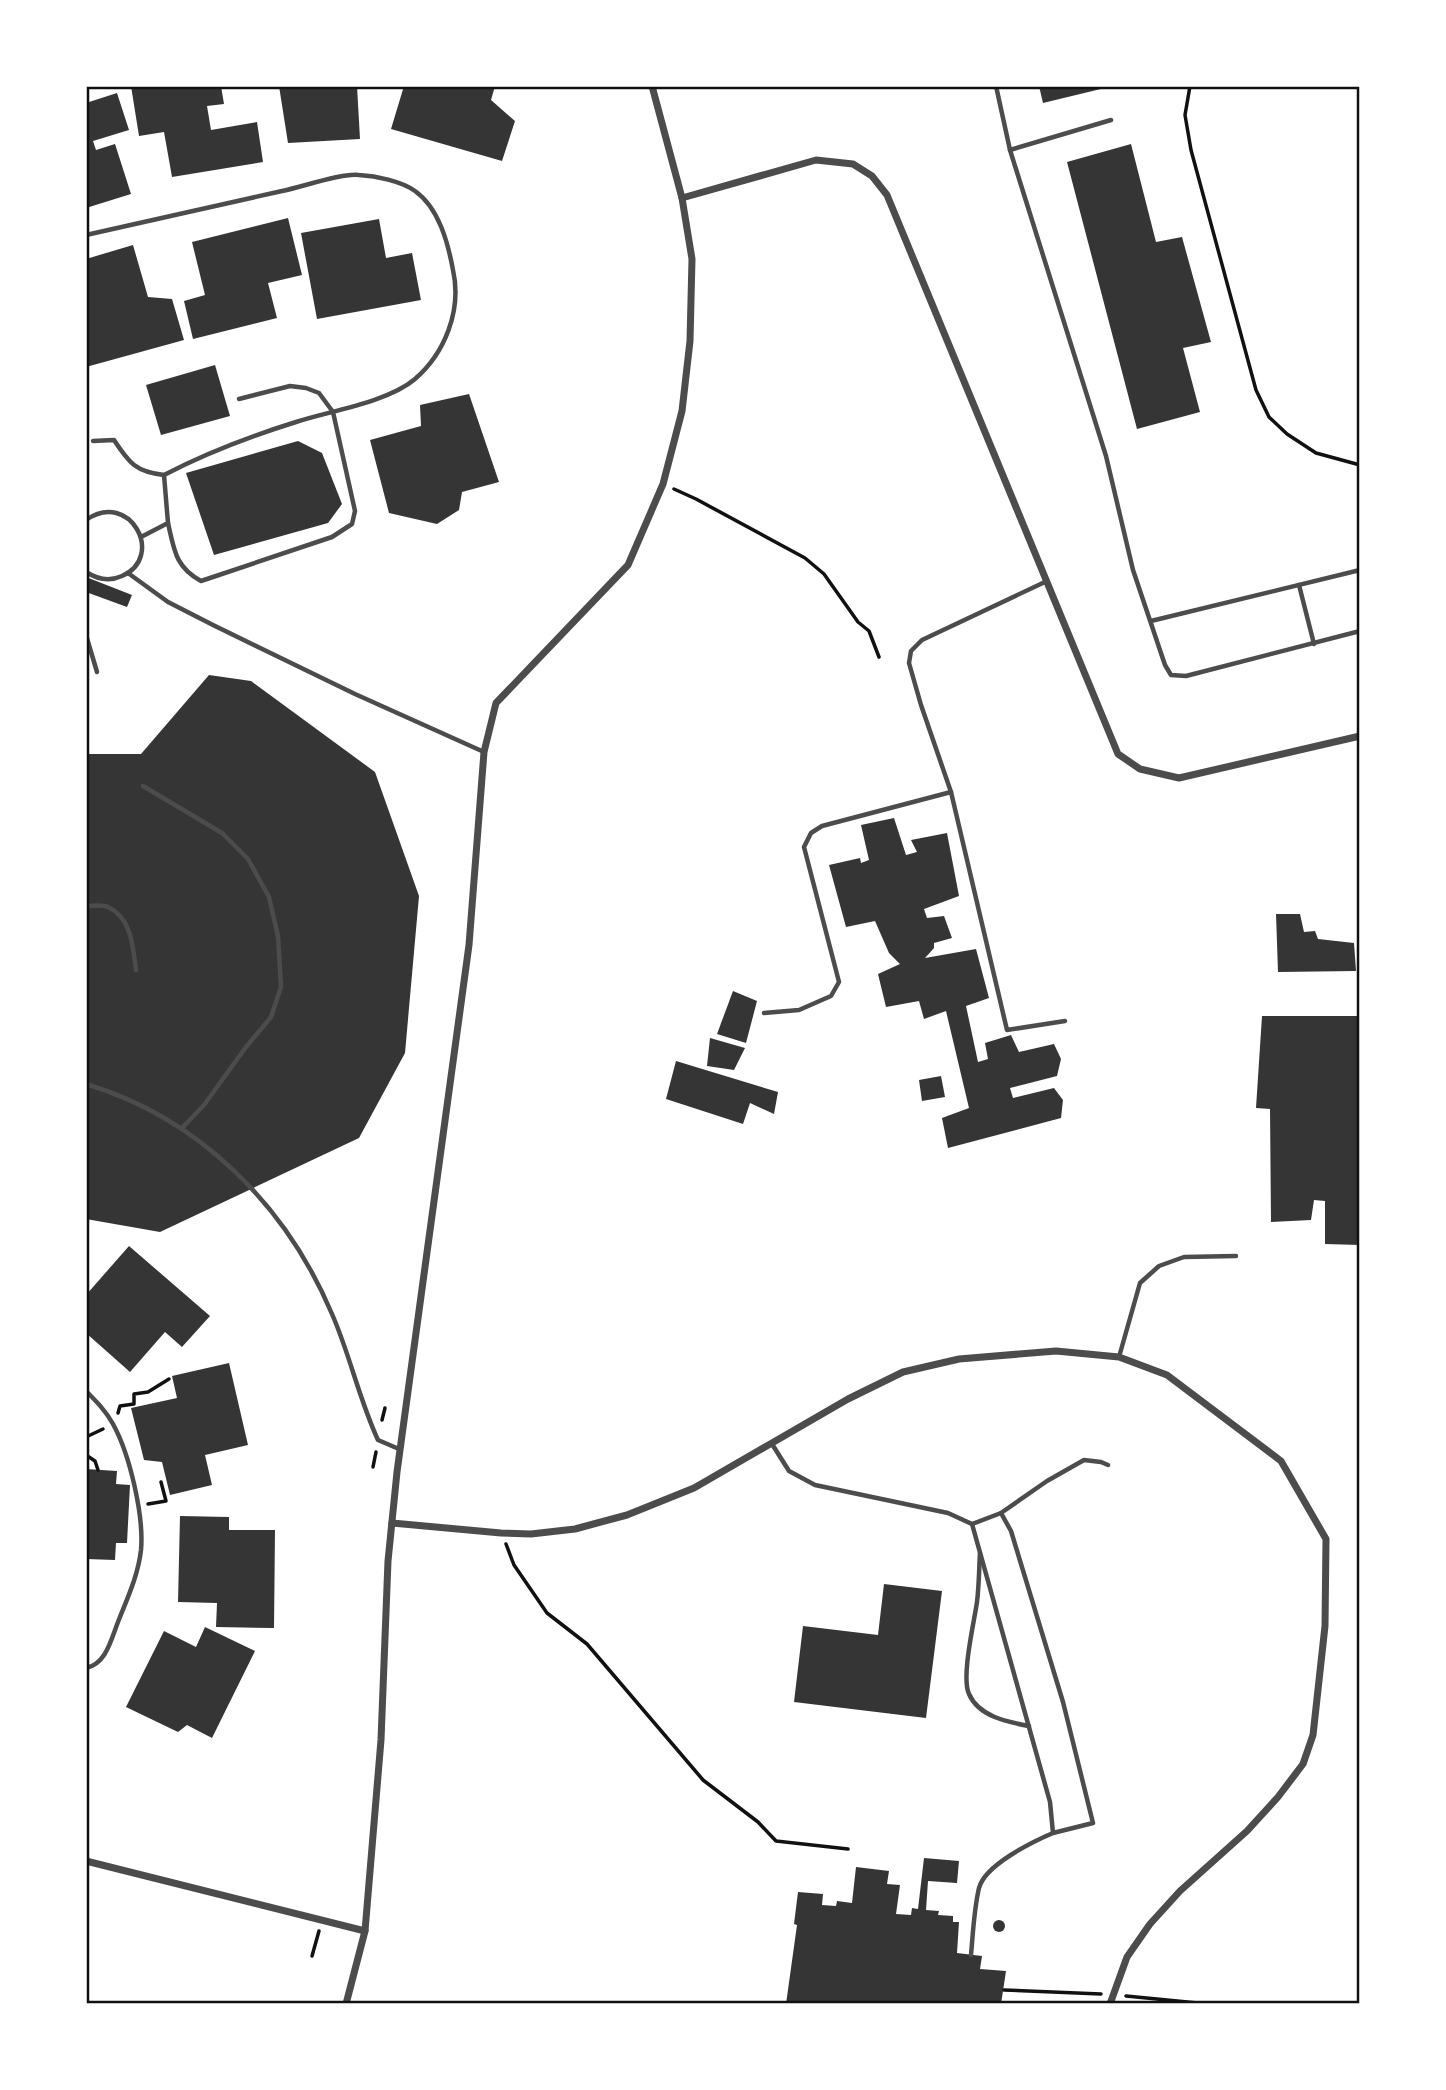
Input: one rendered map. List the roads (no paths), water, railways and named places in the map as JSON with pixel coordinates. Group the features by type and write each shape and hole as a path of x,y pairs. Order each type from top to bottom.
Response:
{"street":[{"path":"346,2004 365,1931 381,1740 392,1523 399,1449 469,944 484,752 496,703 628,565 663,484 682,411 690,341 692,259 682,198 652,86"},
{"path":"682,198 816,160 853,164 872,176 887,195 1118,754 1140,769 1179,778 1360,736"},
{"path":"392,1523 531,1534 575,1529 627,1515 695,1488 848,1399 903,1372 959,1359 1056,1351 1119,1357 1167,1375 1281,1461 1326,1539 1325,1626 1313,1735 1303,1764 1247,1831 1180,1891 1150,1924 1127,1957 1110,2004"},
{"path":"86,1861 365,1931"}],"lane":[{"path":"996,86 1010,150 1106,456 1133,570 1165,665 1171,674 1186,676 1360,631"},
{"path":"1010,150 1111,120"},
{"path":"86,235 357,174 387,179 414,190 430,206 448,243 456,284 451,326 434,361 412,381 390,393 203,455 164,475 145,473 126,458 114,440 93,442"},
{"path":"164,475 168,523 175,554 186,573 201,580 320,542 352,524 355,511 333,412 319,393 306,387 290,386 239,399"},
{"path":"86,520 97,513 119,513 129,518 141,537 142,545 139,561 120,577 102,579 86,572"},
{"path":"141,537 168,523"},
{"path":"1151,621 1360,570"},
{"path":"128,573 168,602 213,625 355,694 484,752"},
{"path":"1048,581 922,640 911,650 909,663 951,792 1007,1030 1065,1021"},
{"path":"1299,585 1314,644"},
{"path":"86,635 97,672"},
{"path":"143,786 222,833 248,859 270,897 278,936 281,987 271,1017 204,1105 182,1128"},
{"path":"764,1013 799,1010 831,996 839,982 804,848 811,833 822,826 951,792"},
{"path":"86,906 106,906 120,916 131,936 136,970"},
{"path":"86,1084 118,1094 182,1128 208,1146 243,1178 277,1220 303,1259 332,1314 378,1440 399,1449"},
{"path":"1119,1357 1140,1283 1159,1266 1185,1256 1236,1256"},
{"path":"86,1391 114,1425 136,1492 141,1549 136,1574 103,1658 97,1665 86,1668"},
{"path":"772,1444 789,1471 815,1485 948,1513 972,1524 1050,1802 1053,1833"},
{"path":"972,1524 1000,1513 1084,1460 1108,1465"},
{"path":"971,1955 979,1887 987,1873 1032,1843 1053,1833 1093,1823 1063,1702 1011,1531 1000,1513"},
{"path":"981,1549 966,1682 969,1696 983,1712 1029,1726"}]}
